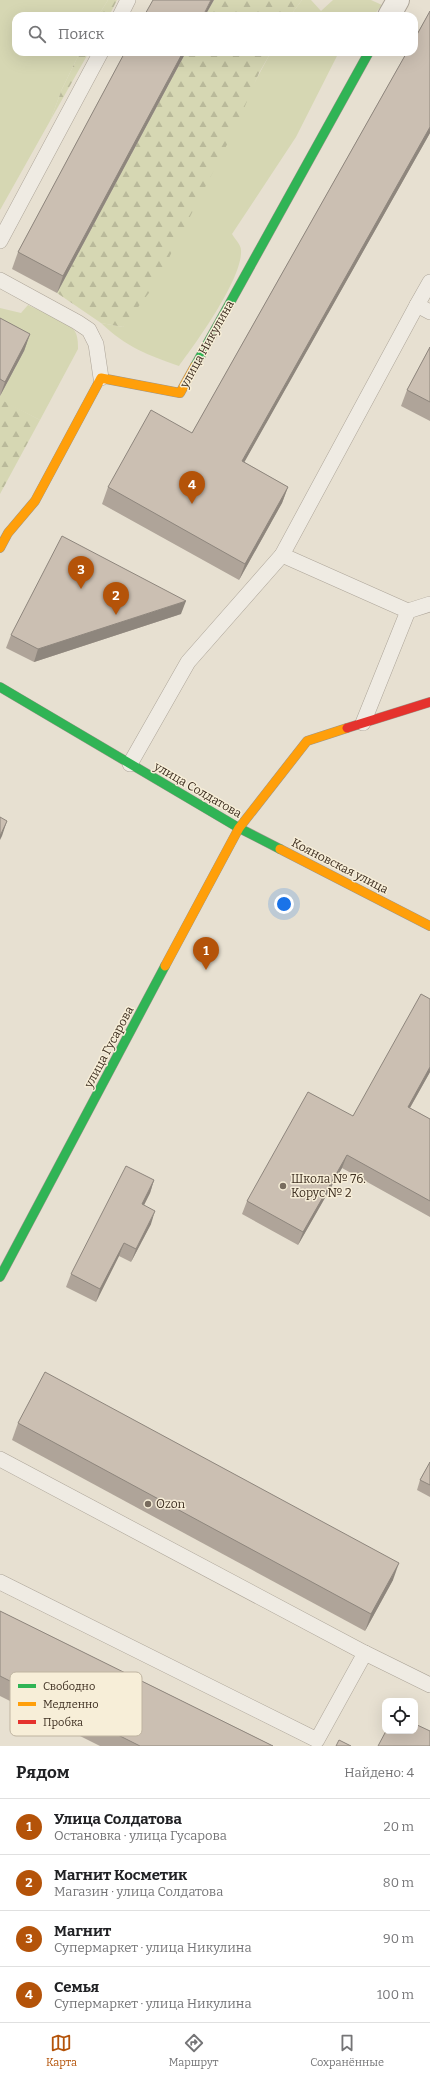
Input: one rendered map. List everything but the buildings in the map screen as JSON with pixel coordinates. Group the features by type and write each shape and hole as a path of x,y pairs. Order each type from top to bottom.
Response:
{"street":[{"path":"391,12 398,0"},
{"name":"улица Никулина","path":"101,378 180,394 367,56"},
{"path":"0,548 4,530 35,502 101,378"},
{"name":"улица Солдатова","path":"0,687 239,828 307,741 430,702"},
{"name":"Кояновская улица","path":"239,828 430,926"},
{"name":"улица Гусарова","path":"0,1277 239,828"}],"lane":[{"path":"122,12 128,0"},
{"path":"0,241 99,56"},
{"path":"0,280 89,330 96,344 101,378"},
{"path":"130,764 188,662 282,555 424,308 430,282"},
{"path":"282,555 408,611 430,604"},
{"path":"363,723 408,611"},
{"path":"0,1459 365,1653 430,1685"},
{"path":"0,1582 317,1740 365,1653"}],"green space":[{"path":"0,0 108,0 100,12 12,12 12,56 78,56 62,89 50,121 0,210"},
{"path":"108,0 117,0 111,12 100,12"},
{"path":"214,0 302,0 293,12 207,12"},
{"path":"302,0 311,0 321,11 333,0 371,0 382,5 376,12 293,12"},
{"path":"78,56 87,56 50,121 62,89"},
{"path":"184,56 269,56 259,73 237,125 155,285 123,327 101,323 57,293"},
{"path":"269,56 337,56 296,137 232,234 241,248 240,262 235,277 207,327 179,366 157,358 128,344 101,323 123,327"},
{"path":"28,305 58,319 69,326 74,330 78,342 78,349 40,420 0,400 0,396 24,351 0,338 0,308 21,313"},
{"path":"0,399 40,420 0,494"}],"traffic: fast":[{"path":"195,366 367,56"},
{"path":"0,687 239,828 280,849"},
{"path":"0,1277 165,966"}],"traffic: slow":[{"path":"0,548 8,533 35,501 101,378 180,393 195,366"},
{"path":"165,966 239,828 307,741 347,728"},
{"path":"280,849 430,926"}],"traffic: jam":[{"path":"347,728 430,702"}],"place":[{"name":"Семья","path":"192,504"},
{"name":"Магнит","path":"81,589"},
{"name":"Магнит Косметик","path":"116,615"},
{"name":"Улица Солдатова","path":"206,970"},
{"name":"Школа № 76. Корус № 2","path":"283,1186"},
{"name":"Ozon","path":"148,1504"}]}
